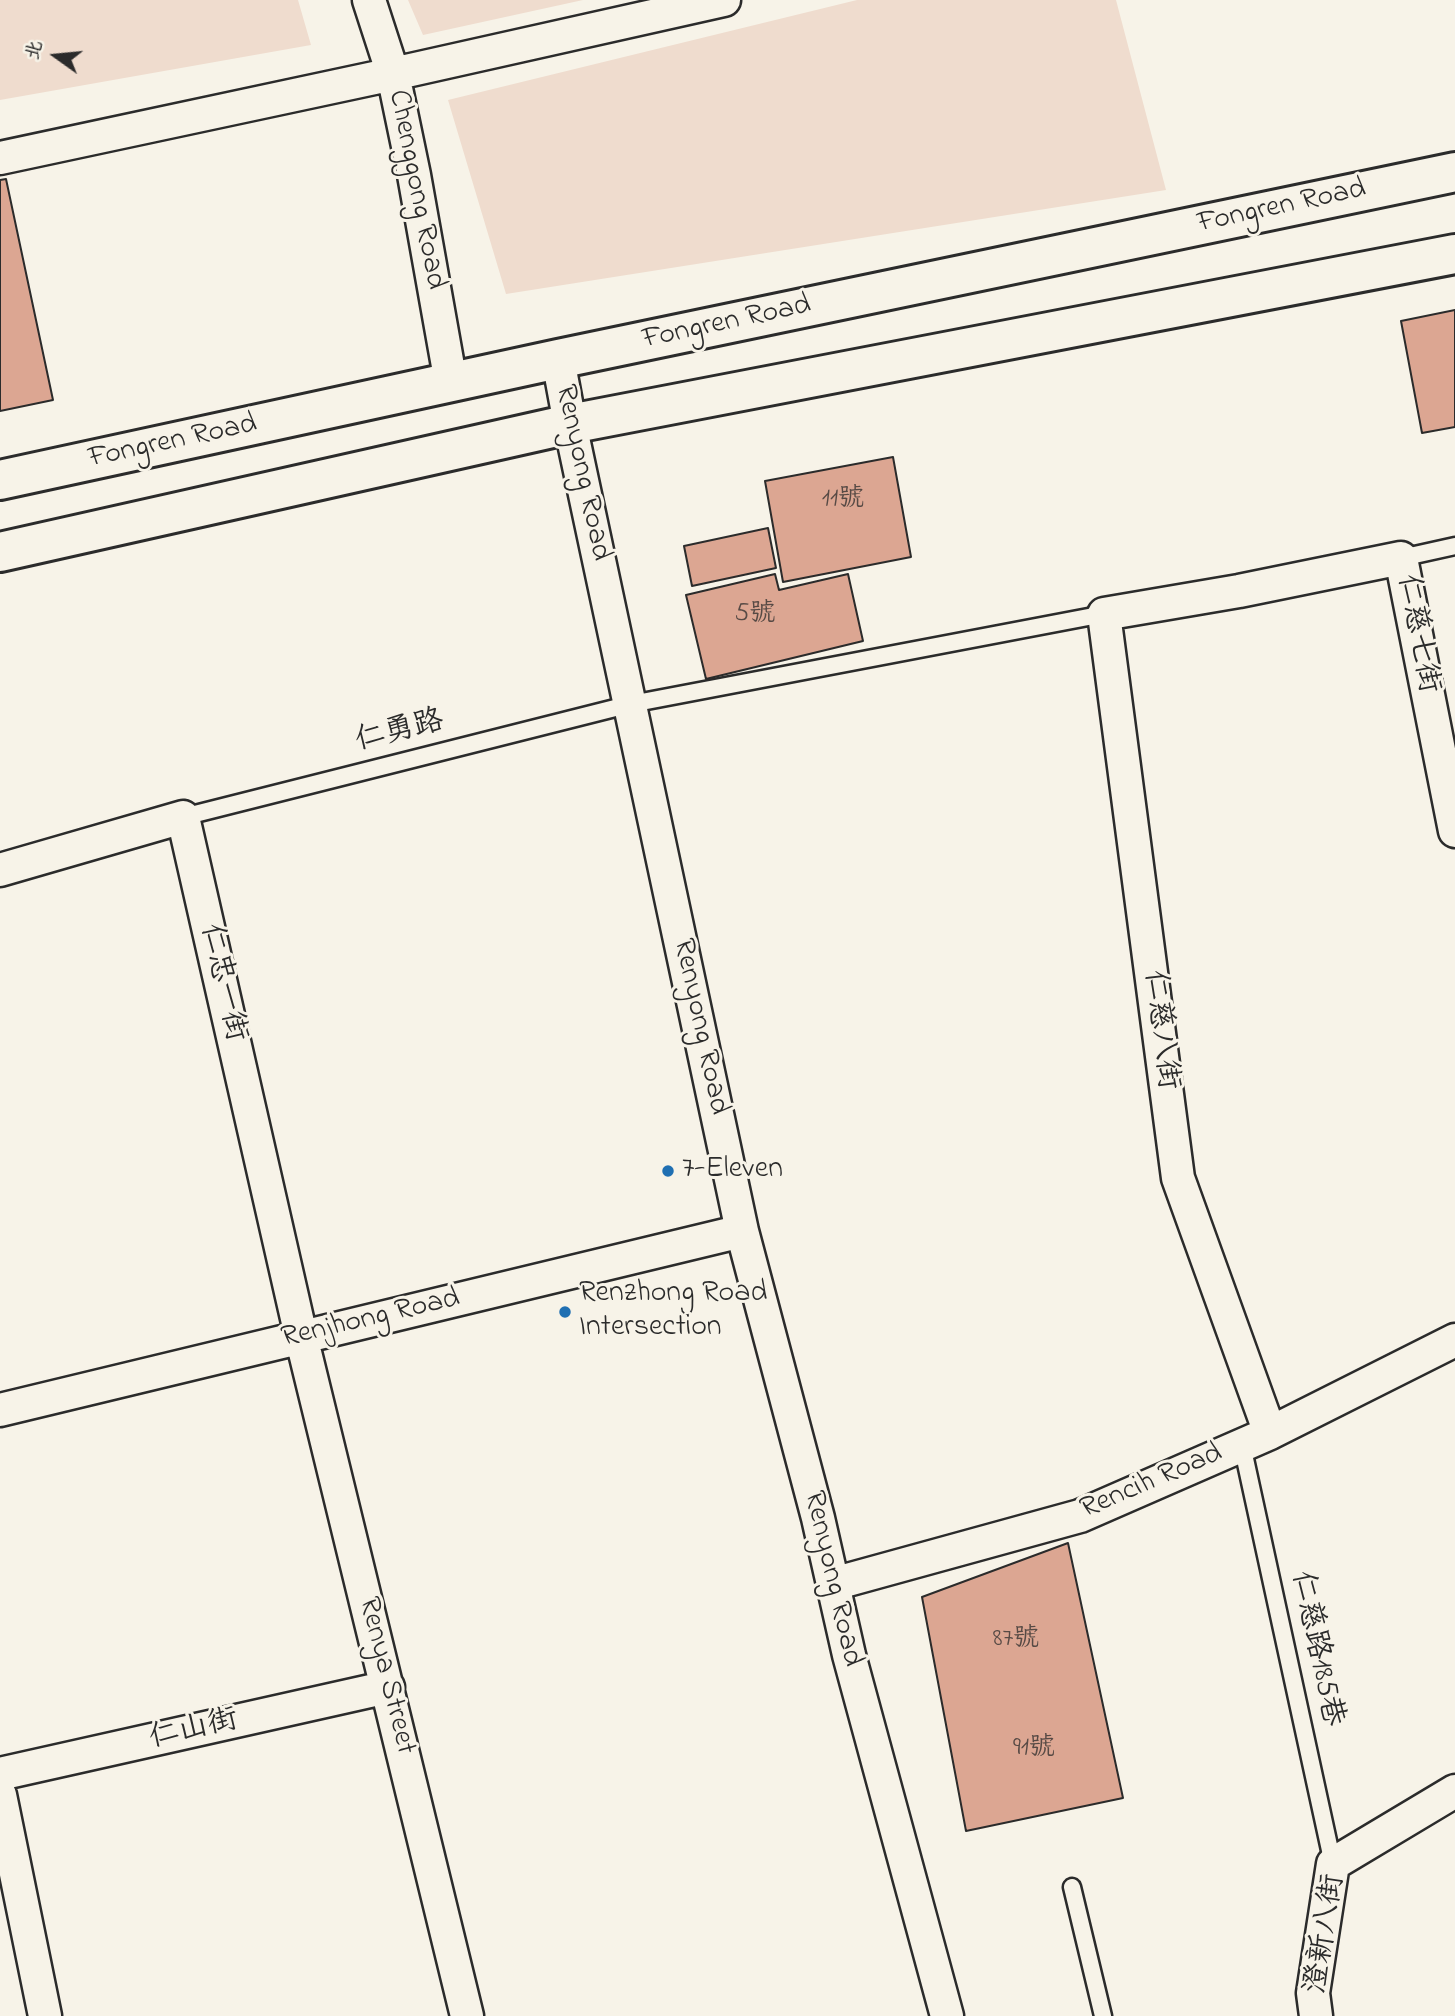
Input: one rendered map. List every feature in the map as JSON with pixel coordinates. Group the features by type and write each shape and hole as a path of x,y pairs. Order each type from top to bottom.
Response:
{"main road":[{"name":"Fongren Road","path":"0,480 558,359 1455,172"},
{"path":"0,552 570,424 1455,254"}],"street":[{"name":"Chenggong Road","path":"369,0 393,74 451,383"},
{"path":"0,158 724,0"},
{"name":"Renyong Road","path":"558,359 741,1231 818,1518 849,1655 947,2016"},
{"name":"仁慈七街","path":"1104,614 1239,591 1401,558 1455,831"},
{"name":"仁慈八街","path":"1104,614 1178,1178 1256,1439"},
{"path":"0,870 183,817"},
{"name":"仁忠一街","path":"183,817 302,1336"},
{"name":"Renjhong Road","path":"0,1410 741,1231"},
{"name":"Renya Street","path":"302,1336 467,2016"},
{"name":"Rencih Road","path":"833,1584 1080,1516 1256,1439 1455,1340"},
{"name":"仁山街","path":"0,1774 388,1687"},
{"name":"澄新八街","path":"1317,2016 1313,1993 1333,1864 1455,1791"},
{"path":"0,1795 45,2016"}],"lane":[{"path":"1401,558 1455,546"},
{"path":"631,704 1104,614"},
{"name":"仁勇路","path":"183,817 631,704"},
{"name":"仁慈路185巷","path":"1256,1439 1333,1864"},
{"path":"1072,1887 1103,2016"}],"shaded area":[{"path":"0,0 298,0 311,45 0,100"},
{"path":"408,0 583,0 423,35"},
{"path":"857,0 1116,0 1166,190 506,294 448,100"}],"building":[{"path":"6,179 53,400 0,411 0,180"},
{"path":"1455,310 1455,427 1422,433 1401,321"},
{"path":"893,457 911,557 783,582 765,481"},
{"path":"768,528 776,568 692,586 684,546"},
{"path":"775,574 779,590 848,574 863,641 706,679 686,595"},
{"path":"1068,1543 1123,1798 966,1831 922,1597"}],"place":[{"name":"7-Eleven","path":"668,1171"},
{"name":"Renzhong Road Intersection","path":"565,1312"}]}
